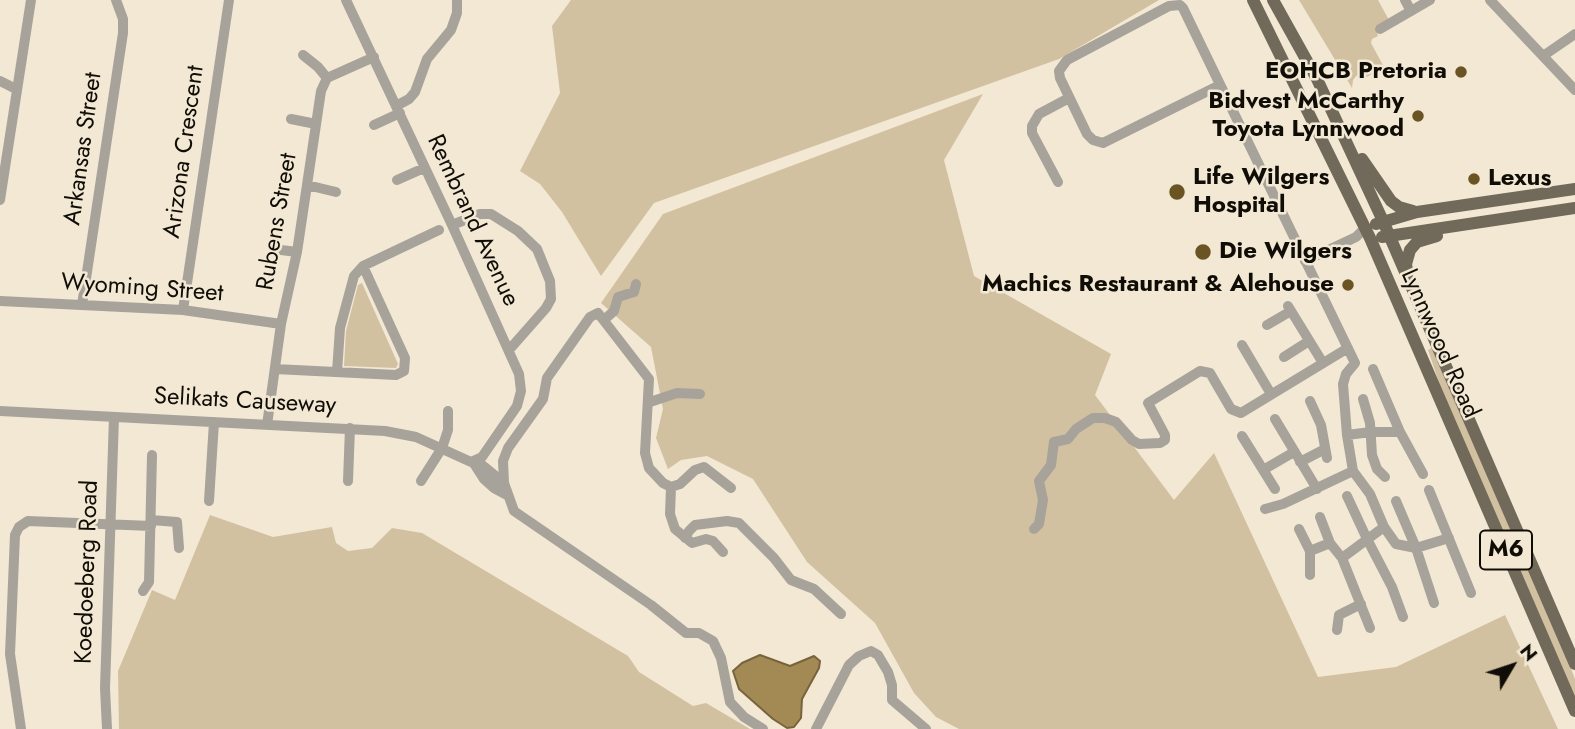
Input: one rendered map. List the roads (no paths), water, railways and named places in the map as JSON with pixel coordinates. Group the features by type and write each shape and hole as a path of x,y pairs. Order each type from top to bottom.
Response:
{"main road":[{"name":"Lynnwood Road","path":"1253,0 1364,234 1575,711"},
{"name":"Lynnwood Road","path":"1273,0 1317,79 1383,220 1575,664"},
{"path":"1317,79 1370,173 1391,201 1399,207 1417,212"},
{"path":"1364,234 1383,220 1417,212 1575,189"},
{"path":"1364,234 1389,237 1575,208"},
{"path":"1411,284 1406,264 1409,251 1417,243 1498,221"}],"street":[{"name":"Arkansas Street","path":"82,305 122,33 123,19 116,0"},
{"name":"Arizona Crescent","path":"183,310 229,0"},
{"name":"Rembrand Avenue","path":"346,0 509,349 520,380 519,401 477,460"},
{"path":"374,125 398,109 415,92 427,59 451,30 457,13 457,0"},
{"path":"1405,0 1411,11"},
{"path":"1380,29 1430,0"},
{"path":"1490,0 1575,90"},
{"path":"0,201 30,1"},
{"path":"1220,85 1103,143 1093,140 1087,134 1059,71 1067,60 1169,6 1180,5 1183,8 1354,363 1343,384 1353,471 1370,494 1384,527 1396,544 1416,548 1449,538"},
{"path":"1543,56 1575,34"},
{"path":"303,55 327,78 374,57"},
{"name":"Rubens Street","path":"267,425 281,324 297,252 321,91 327,78"},
{"path":"0,81 16,89"},
{"path":"1058,182 1032,133 1032,126 1039,114 1069,98"},
{"path":"291,119 316,124"},
{"path":"397,180 424,168"},
{"path":"307,185 336,192"},
{"path":"452,225 480,214 489,214 519,231 537,249 550,281 551,299 509,349"},
{"path":"337,372 338,336 354,276 363,266 439,230"},
{"path":"1305,261 1364,234"},
{"path":"273,249 297,252"},
{"path":"275,369 396,375 406,368 402,350 363,266"},
{"path":"605,319 614,310 618,298 635,291 636,284"},
{"name":"Wyoming Street","path":"0,301 183,310 281,324"},
{"path":"1267,325 1290,309 1323,363"},
{"path":"731,488 704,467 695,470 677,486 671,487 663,483 647,464 645,453 650,402 649,377 598,313 592,314 547,379 543,399 504,455 504,483 512,507 684,632 701,633 713,641 721,658 730,702 744,717 763,729"},
{"path":"1284,357 1309,341"},
{"path":"1242,345 1271,394"},
{"path":"1034,529 1039,524 1043,500 1039,481 1051,465 1054,442 1068,439 1076,429 1093,418 1116,422 1132,440 1147,445 1162,443 1165,437 1149,409 1149,402 1200,371 1210,373 1231,409 1237,413 1245,411 1348,348"},
{"path":"1373,369 1400,432 1423,474"},
{"path":"650,402 677,393 700,394"},
{"path":"1363,399 1371,432 1371,456 1377,469 1385,477"},
{"path":"1300,462 1326,453 1321,425 1310,401"},
{"name":"Selikats Causeway","path":"0,411 350,428 410,435 477,460"},
{"path":"421,481 442,448 448,430 448,411"},
{"name":"Koedoeberg Road","path":"107,729 104,707 114,417"},
{"path":"1275,419 1317,489"},
{"path":"209,501 214,422"},
{"path":"348,481 350,428"},
{"path":"1347,435 1400,432"},
{"path":"1242,436 1275,489"},
{"path":"1263,470 1294,452"},
{"path":"143,591 149,582 152,455"},
{"path":"477,460 504,483"},
{"path":"477,460 484,479 507,495"},
{"path":"1265,509 1283,504 1353,471"},
{"path":"671,487 671,519 676,529 692,542 711,540 723,552"},
{"path":"1429,490 1471,593"},
{"path":"1347,496 1392,587 1403,617"},
{"path":"1396,500 1416,548 1434,603"},
{"path":"1320,517 1330,544 1342,558 1370,628"},
{"path":"21,729 10,654 17,530 21,524 29,521 151,523 175,520 178,523 179,548"},
{"path":"685,538 695,526 727,521 739,523 774,558 791,580 814,589 841,614"},
{"path":"1342,558 1384,527"},
{"path":"1299,528 1310,551 1310,575"},
{"path":"1310,551 1330,544"},
{"path":"1337,630 1341,612 1360,604"},
{"path":"816,729 849,666 859,656 871,651 877,653 888,672 892,685 892,700 926,729"}],"place":[{"name":"EOHCB Pretoria","path":"1461,72"},
{"name":"Bidvest McCarthy Toyota Lynnwood","path":"1418,116"},
{"name":"Lexus","path":"1474,179"},
{"name":"Life Wilgers Hospital","path":"1177,192"},
{"name":"Die Wilgers","path":"1203,252"},
{"name":"Machics Restaurant & Alehouse","path":"1348,285"}]}
